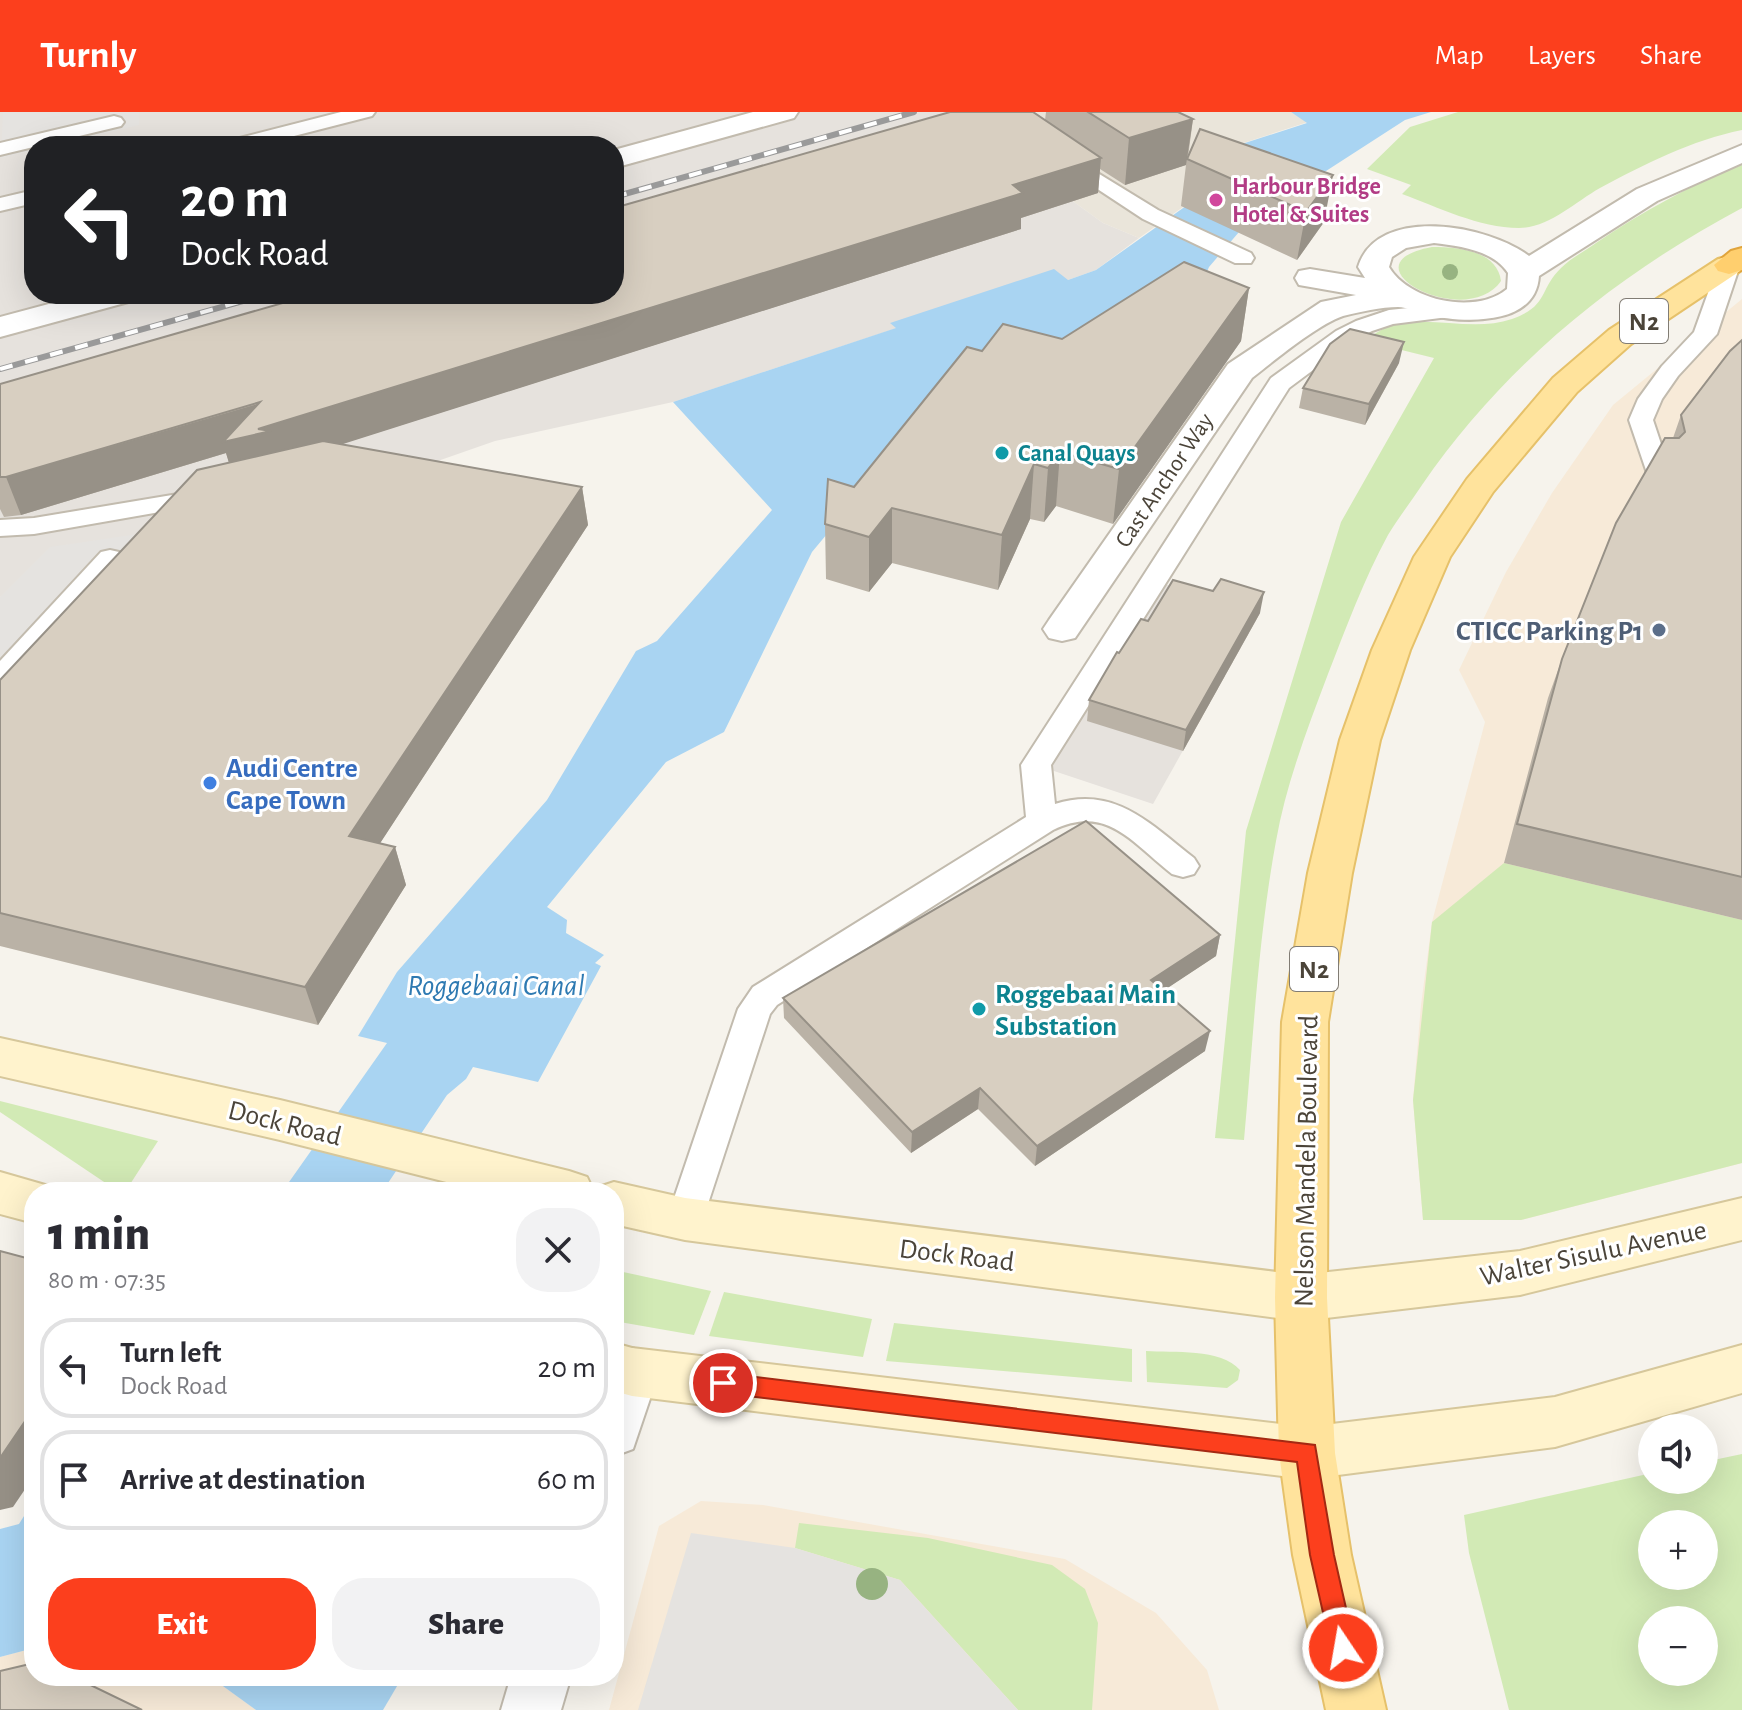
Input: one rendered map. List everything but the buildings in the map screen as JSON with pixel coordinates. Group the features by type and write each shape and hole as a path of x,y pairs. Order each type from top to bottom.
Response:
{"main road":[{"name":"Nelson Mandela Boulevard","path":"1356,1710 1322,1555 1307,1453 1301,1298 1305,1022 1330,873 1357,755 1391,650 1432,557 1479,486 1565,385 1620,337 1735,261"}],"street":[{"path":"624,156 784,112"},
{"path":"1479,241 1507,255 1523,273 1611,217 1682,178 1742,153"},
{"path":"1395,294 1374,273 1374,260 1380,250 1394,241 1434,234 1479,241 1548,240 1611,217"},
{"path":"1302,276 1348,271 1374,260"},
{"name":"Cast Anchor Way","path":"1062,629 1233,377 1279,342 1332,309 1395,294 1448,311 1498,307 1515,298 1523,286 1523,273"},
{"path":"1302,276 1395,294"},
{"name":"Cast Anchor Way","path":"1279,342 1300,314 1302,276"},
{"path":"0,327 84,304"},
{"name":"Dock Road","path":"0,1057 280,1120 527,1182"},
{"path":"0,1193 24,1199"},
{"name":"Dock Road","path":"624,1205 685,1219 1301,1298"},
{"name":"Walter Sisulu Avenue","path":"1301,1298 1520,1273 1742,1219"},
{"path":"624,1370 1307,1453 1555,1422 1742,1369"},
{"path":"531,1710 538,1686"}],"lane":[{"path":"275,136 365,112"},
{"path":"55,136 114,122"},
{"path":"0,149 24,143"},
{"path":"1043,143 1165,225 1237,256"},
{"path":"0,205 24,199"},
{"path":"1656,468 1641,420 1650,399 1670,371 1705,334 1735,261"},
{"path":"1042,822 1036,765 1280,383 1344,336 1364,326 1389,317 1448,311"},
{"path":"0,528 34,526 225,494"},
{"path":"1,676 110,558"},
{"path":"685,1219 759,1002 1042,822 1082,807 1117,817 1183,866"}],"shaded area":[{"path":"0,112 950,112 1103,223 1139,238 1096,270 1068,280 891,323 897,328 673,402 495,441 369,485 0,597"},
{"path":"3,112 139,112 139,125 93,136 24,136 24,152 1,158"},
{"path":"950,112 1291,112 1308,122 1188,161 1220,181 1139,238 1103,223"},
{"path":"1742,299 1742,1163 1521,1220 1423,1220 1413,1100 1421,1005 1432,922 1485,722 1459,670 1506,572 1552,493 1613,405"},
{"path":"192,526 0,750 0,597 50,547"},
{"path":"1161,583 1260,613 1153,804 1045,768"},
{"path":"701,1501 763,1505 1065,1559 1156,1613 1207,1670 1219,1710 609,1710 616,1686 624,1686 624,1655 659,1526"},
{"path":"691,1533 795,1548 900,1580 1018,1710 638,1710"},
{"path":"24,1651 24,1686 223,1686 256,1710 0,1710 0,1657"}],"green space":[{"path":"1458,112 1742,112 1742,130 1687,146 1600,188 1541,224 1519,228 1489,225 1402,194 1411,185 1367,169 1410,127"},
{"path":"1742,165 1742,208 1650,263 1606,294 1526,363 1454,442 1388,535 1363,586 1328,674 1298,756 1280,820 1260,953 1244,1140 1215,1138 1246,831 1341,522 1434,358 1365,341 1399,324 1493,323 1524,314 1538,303 1565,264 1667,200"},
{"path":"1432,247 1474,252 1492,263 1501,281 1484,295 1462,300 1418,290 1404,279 1399,267 1407,255"},
{"path":"1504,863 1742,920 1742,1163 1521,1220 1423,1220 1413,1100 1432,922"},
{"path":"0,1101 158,1141 131,1182 104,1182 0,1112"},
{"path":"624,1272 711,1291 694,1335 624,1323"},
{"path":"724,1292 872,1319 863,1357 709,1336"},
{"path":"894,1323 1132,1349 1132,1382 886,1361"},
{"path":"1146,1351 1196,1353 1221,1358 1240,1370 1238,1380 1227,1388 1147,1382"},
{"path":"1742,1454 1742,1710 1509,1710 1469,1553 1464,1515 1638,1476 1638,1494 1718,1494 1718,1459"},
{"path":"799,1523 928,1538 1052,1565 1085,1589 1098,1623 1092,1710 1018,1710 900,1580 795,1548"}],"water":[{"name":"Roggebaai Canal","path":"1291,112 1431,112 1405,120 1278,202 1239,232 1209,267 1202,283 1129,333 962,372 812,552 724,732 666,762 547,907 567,920 566,933 604,955 595,963 601,966 538,1082 473,1067 466,1079 447,1095 389,1182 289,1182 387,1043 358,1036 397,972 547,800 636,651 657,641 772,510 673,402 896,328 890,323 1054,269 1068,280 1096,270 1221,181 1189,161 1307,123"},
{"path":"24,1516 24,1651 0,1657 0,1529 19,1524"},
{"path":"223,1686 397,1686 383,1710 256,1710"}],"railway":[{"path":"624,194 914,112"},
{"path":"0,369 232,304"}],"place":[{"name":"Harbour Bridge Hotel & Suites","path":"1216,200"},
{"name":"Canal Quays","path":"1002,453"},
{"name":"CTICC Parking P1","path":"1659,630"},
{"name":"Audi Centre Cape Town","path":"210,783"},
{"name":"Roggebaai Main Substation","path":"979,1009"}],"route":[{"path":"723,1383 1307,1453 1322,1555 1343,1648"}]}
